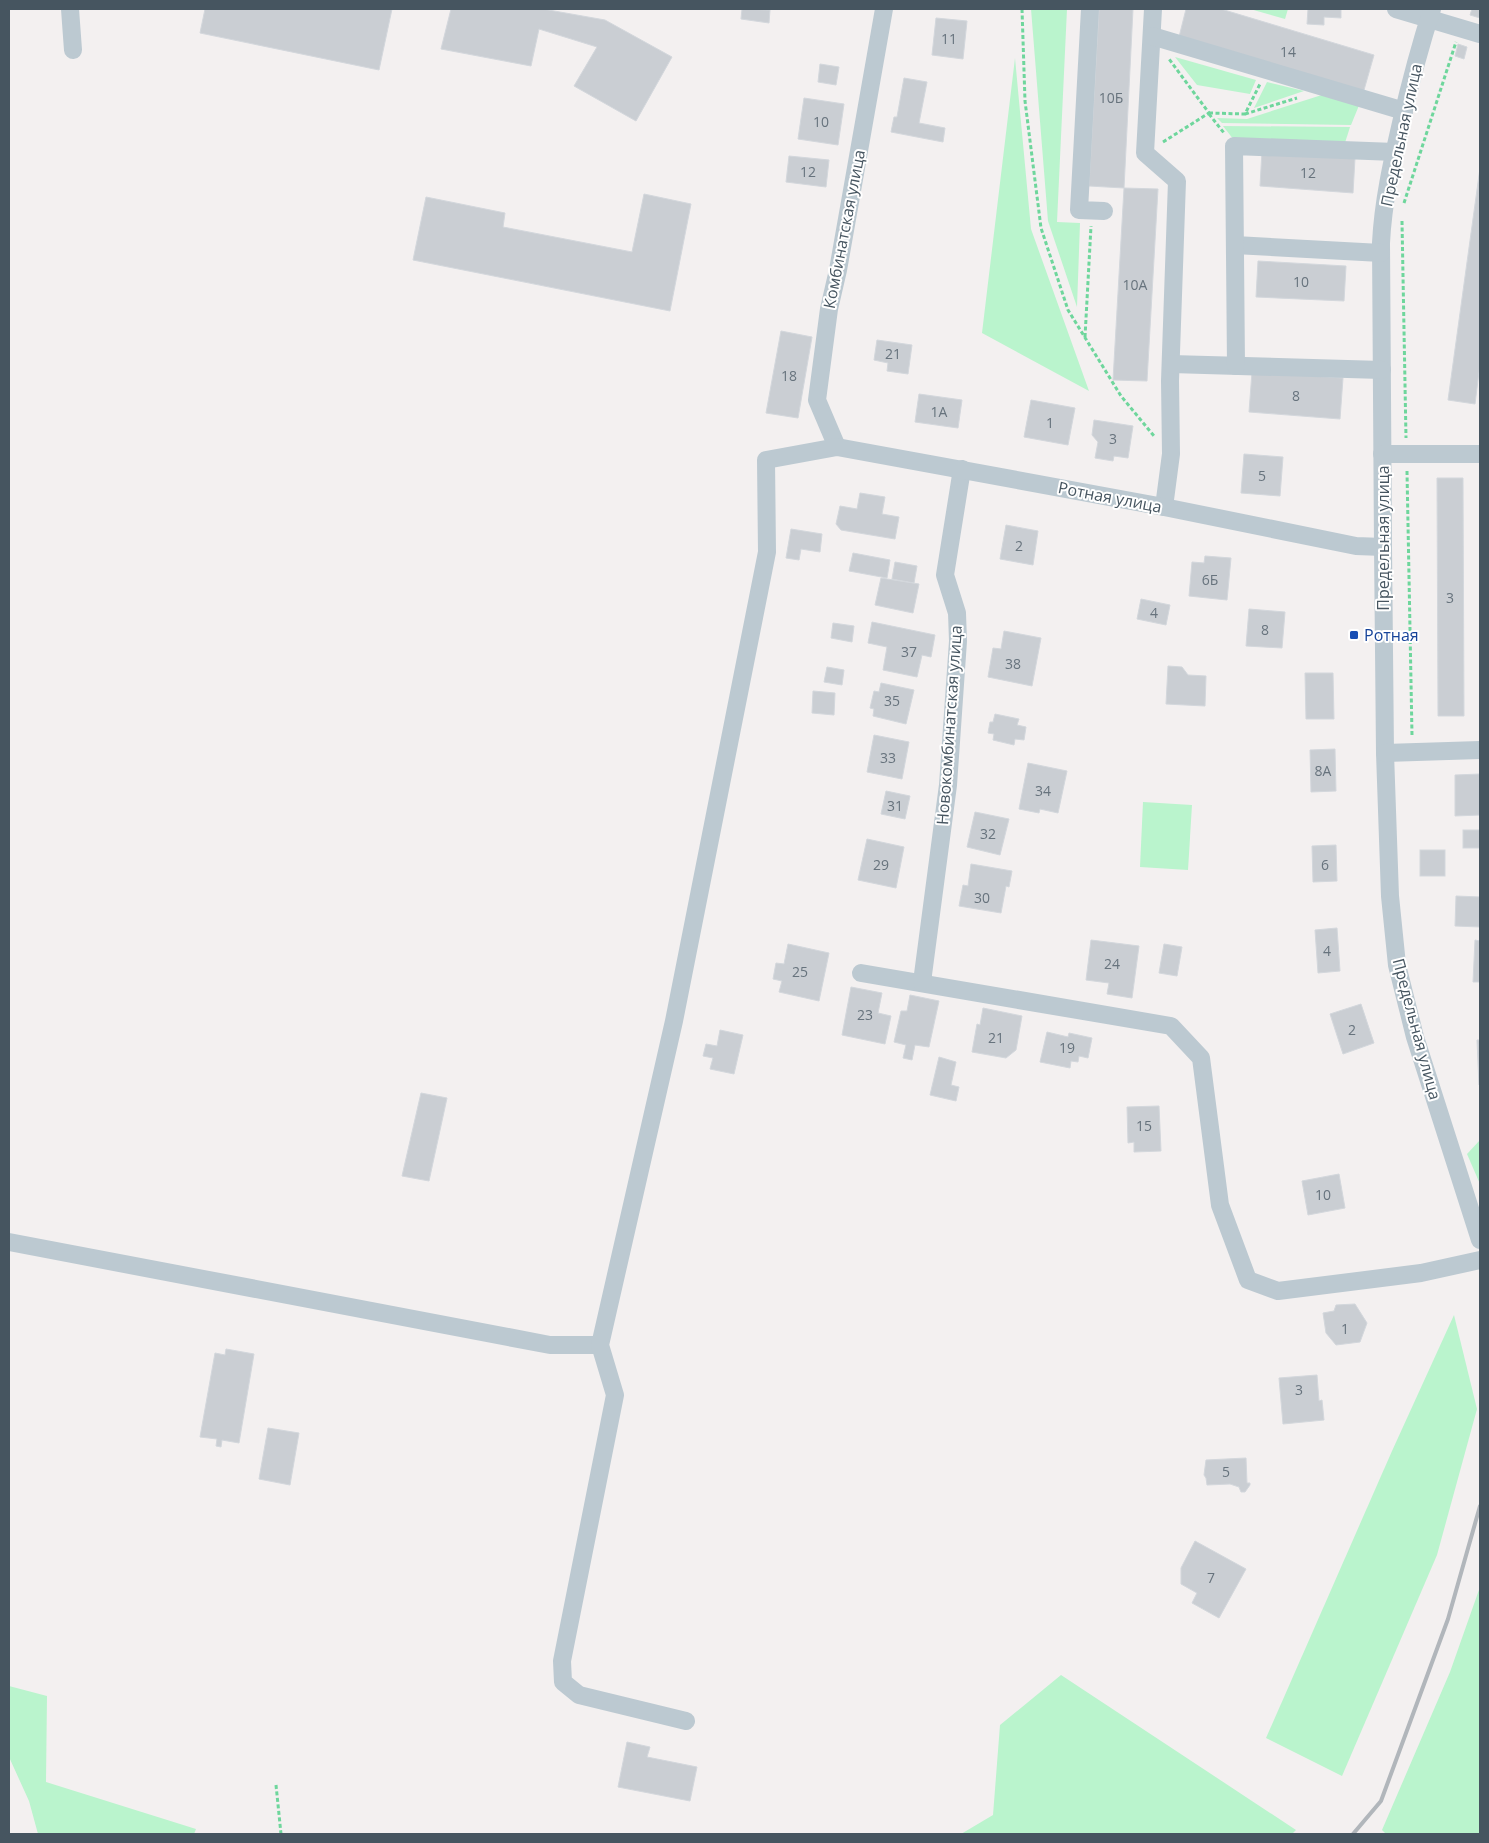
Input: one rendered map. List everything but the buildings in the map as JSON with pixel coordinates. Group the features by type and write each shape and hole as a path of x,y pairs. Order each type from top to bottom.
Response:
{"street":[{"path":"70,9 73,50"},
{"name":"Комбинатская улица","path":"837,447 817,400 829,309 838,270 884,9"},
{"path":"1090,9 1079,210 1097,210"},
{"path":"1154,9 1145,153 1177,181 1170,454 1164,506"},
{"path":"1396,9 1431,14 1460,28 1480,34"},
{"name":"Предельная улица","path":"1431,14 1404,111 1382,219 1382,546 1385,753 1390,896 1397,964 1415,1038 1480,1240"},
{"path":"1152,36 1404,111"},
{"path":"1236,366 1234,146 1395,152"},
{"path":"1235,245 1381,253"},
{"path":"1171,364 1382,370"},
{"path":"686,1720 579,1696 563,1682 562,1662 615,1395 600,1345 674,1021 767,552 766,460 837,447"},
{"name":"Ротная улица","path":"837,447 1164,506 1356,546 1382,546"},
{"path":"1382,454 1480,454"},
{"name":"Новокомбинатская улица","path":"922,982 948,785 957,613 945,575 962,469"},
{"path":"1385,753 1480,750"},
{"path":"861,973 1171,1026 1201,1058 1220,1205 1248,1280 1278,1291 1421,1272 1480,1260"},
{"path":"9,1242 550,1345 600,1345"}],"path":[{"path":"1022,9 1025,101 1041,228 1068,310 1121,396 1170,454"},
{"path":"1402,210 1460,28"},
{"path":"1152,36 1234,146"},
{"path":"1245,114 1267,70"},
{"path":"1145,153 1209,113 1245,114 1300,97"},
{"path":"1085,339 1097,210"},
{"path":"1402,220 1413,752"},
{"path":"276,1785 281,1834"}],"green space":[{"path":"1031,9 1067,9 1057,222 1080,223 1077,307 1048,221"},
{"path":"1250,9 1288,9 1285,19"},
{"path":"1175,57 1256,80 1250,94 1197,85"},
{"path":"1015,58 1031,229 1089,391 982,333"},
{"path":"1267,82 1304,91 1254,108"},
{"path":"1328,93 1360,103 1351,125 1222,123 1217,118 1247,119"},
{"path":"1223,126 1350,127 1344,146 1237,144"},
{"path":"1143,802 1192,805 1188,870 1140,867"},
{"path":"1480,1140 1480,1184 1467,1154"},
{"path":"1454,1315 1477,1409 1437,1555 1342,1776 1266,1738"},
{"path":"1480,1587 1480,1834 1386,1834 1382,1830 1450,1672"},
{"path":"1061,1675 1296,1830 1292,1834 961,1834 993,1815 1000,1725"},
{"path":"9,1686 47,1696 46,1782 196,1829 194,1834 38,1834 29,1801 9,1757"}],"railway":[{"path":"1353,1834 1381,1801 1448,1619 1480,1506"}],"place":[{"name":"Ротная","path":"1354,635"}]}
